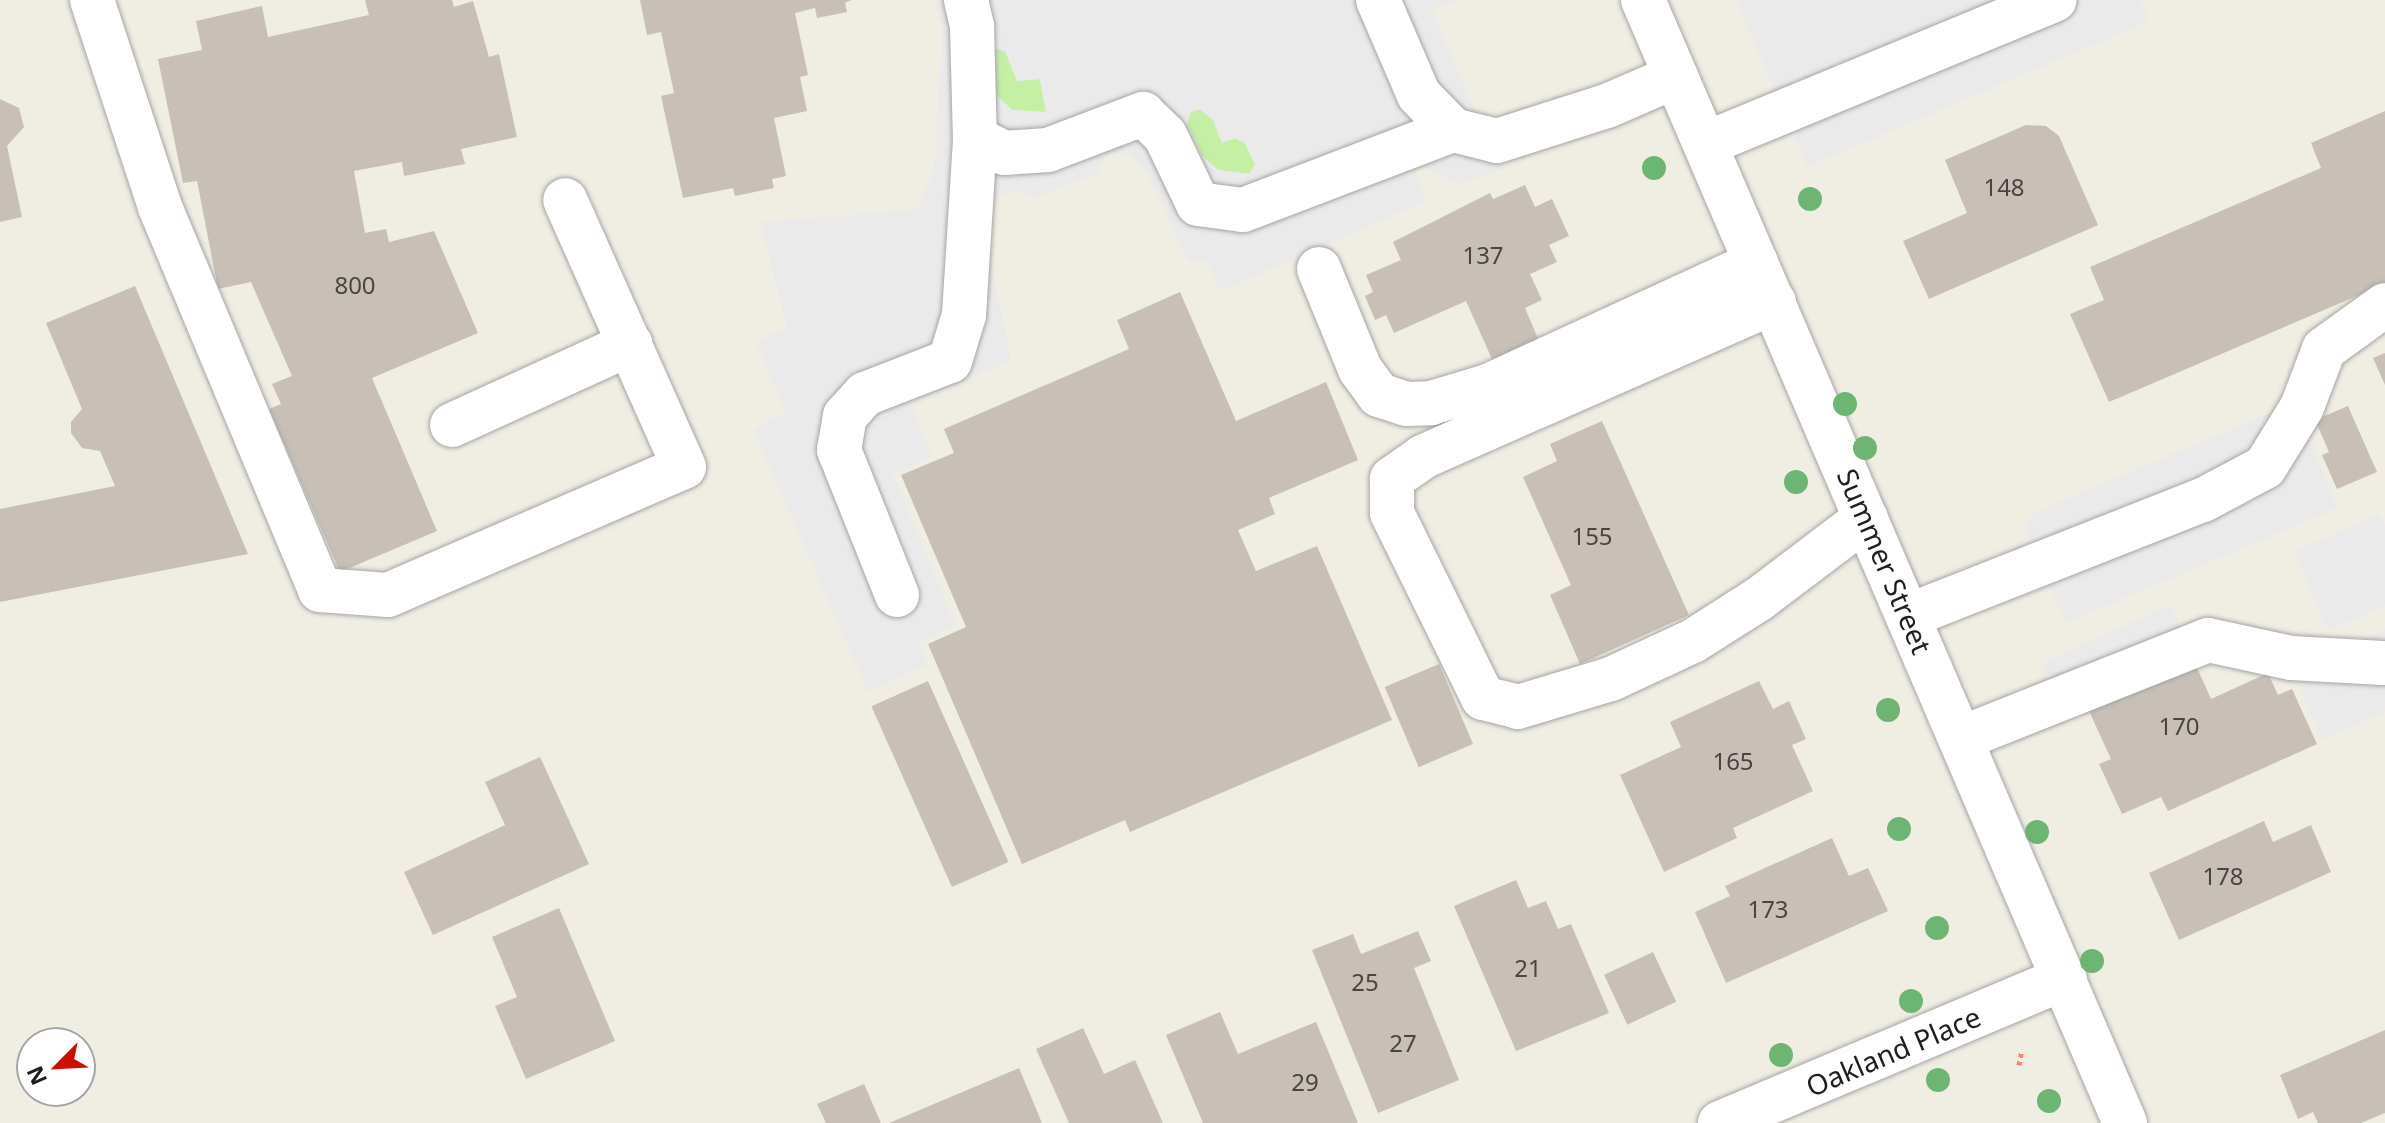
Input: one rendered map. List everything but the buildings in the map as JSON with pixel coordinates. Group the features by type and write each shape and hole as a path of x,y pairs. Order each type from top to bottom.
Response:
{"street":[{"path":"92,0 160,207 320,590 388,595 684,467 565,200"},
{"path":"897,595 839,450 845,416 865,394 950,361 964,315 975,138 972,27 966,0"},
{"path":"1378,0 1419,95 1453,130 1497,141 1607,106 1676,76"},
{"name":"Summer Street","path":"1643,0 2125,1123"},
{"path":"1705,144 2054,0"},
{"path":"975,138 1004,153 1048,150 1143,114 1165,135 1198,204 1243,210 1453,130"},
{"path":"1319,269 1360,369 1379,395 1407,404 1431,403 1488,386 1756,263"},
{"path":"1774,302 1423,457 1392,479 1392,513 1483,698 1518,707 1611,679 1693,641 1759,599 1866,518"},
{"path":"1908,616 2203,500 2265,467 2302,407 2324,349 2385,305"},
{"path":"452,425 630,344"},
{"path":"1962,738 2208,640 2291,658 2383,663"},
{"name":"Oakland Place","path":"1720,1123 2065,978"}],"path":[{"path":"2019,1065 2022,1049"}],"green space":[{"path":"993,48 1005,51 1017,81 1040,79 1046,112 1012,110 993,92"},
{"path":"1200,109 1213,120 1222,142 1235,138 1245,143 1255,165 1249,174 1218,170 1202,156 1187,124 1191,112"}],"shaded area":[{"path":"935,0 1456,0 1432,11 1502,169 1456,184 1422,165 1415,172 1427,201 1220,291 1207,260 1188,262 1147,172 1130,156 1117,152 1105,156 1096,175 1035,197 1020,191 996,198 983,220 1011,360 911,405 932,456 893,475 956,625 920,642 928,664 868,692 753,429 785,412 756,342 787,327 760,222 917,210 934,171 942,33","holes":["993,48 1005,51 1017,81 1040,79 1046,112 1012,110 993,92","1200,109 1213,120 1222,143 1235,138 1245,143 1255,165 1249,174 1218,170 1202,156 1187,124 1191,112"]},
{"path":"1736,0 2141,0 2149,21 1807,167"},
{"path":"2294,403 2338,508 2065,623 2024,525 2035,512"},
{"path":"2380,514 2385,526 2385,606 2328,631 2294,551"},
{"path":"2170,605 2193,658 2042,700 2044,662"},
{"path":"2385,630 2385,712 2323,739 2292,672"}]}
